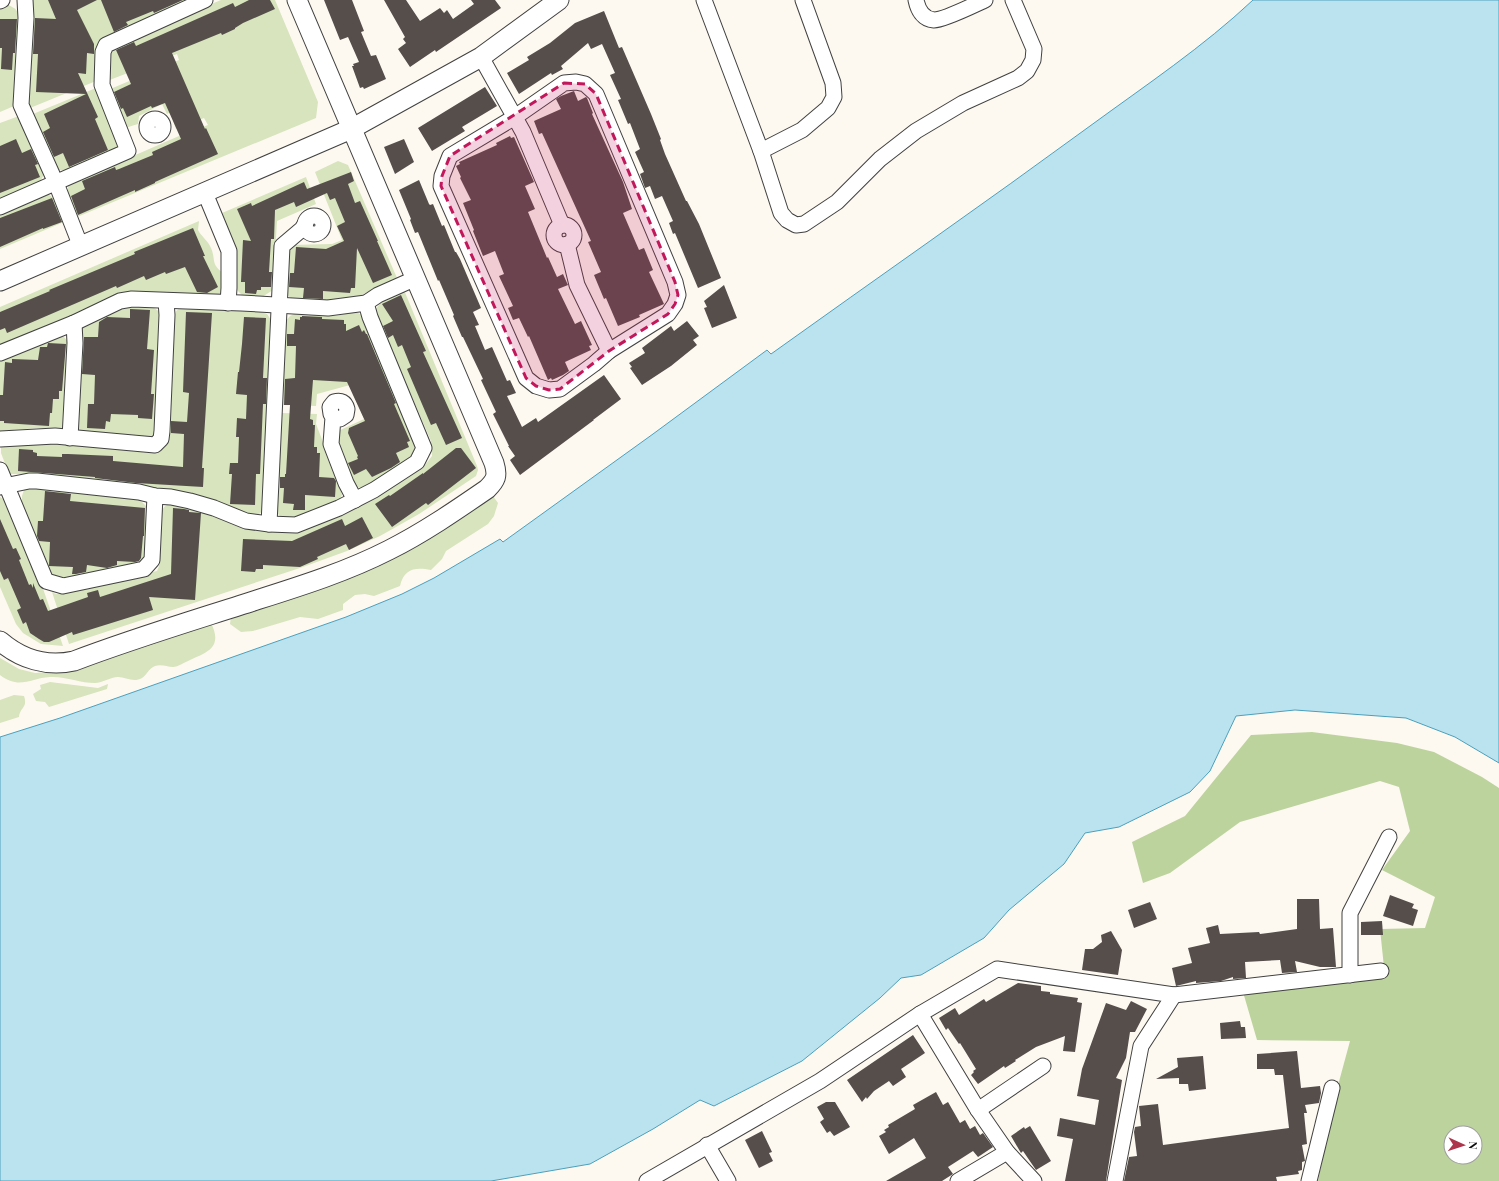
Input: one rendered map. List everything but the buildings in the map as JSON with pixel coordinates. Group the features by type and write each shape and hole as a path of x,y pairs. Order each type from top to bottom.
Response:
{"street":[{"path":"25,0 26,18 21,105 56,182 81,247"},
{"path":"0,207 128,151 102,85 103,52 106,44 205,0"},
{"path":"0,641 10,649 36,661 64,663 74,661 136,638 311,583 354,566 389,550 426,530 494,483 497,472 494,463 414,279 297,0"},
{"path":"0,281 351,129 481,57 559,0"},
{"path":"704,0 761,151 781,213 787,220 796,225 804,224 837,202 880,159 916,131 963,103 1018,78 1027,71 1033,60 1034,49 1013,0"},
{"path":"761,151 802,130 828,108 834,97 833,83 803,0"},
{"path":"916,0 921,14 926,18 934,20 944,18 985,0"},
{"path":"481,57 523,132 562,225 555,230 555,239 562,244 566,244 577,285 609,351"},
{"path":"576,82 585,84 591,88 596,94 675,282 678,295 675,304 668,314 609,351 560,389 549,390 536,386 526,378 441,186 442,176 450,156 515,117 564,83 576,82"},
{"path":"124,140 145,131 148,128"},
{"path":"205,193 229,252 228,303"},
{"path":"269,524 282,246 302,229 306,223"},
{"path":"0,353 74,323 120,301 132,299 328,308 366,303 378,295 414,279"},
{"path":"0,439 55,436 155,445 161,439 167,315 166,301"},
{"path":"3,486 37,481 139,492 190,501 214,508 246,522 269,524 296,525 355,500 374,490 417,462 424,448 370,317 366,303"},
{"path":"70,438 75,343 74,323"},
{"path":"333,417 331,444 346,483 355,500"},
{"path":"0,470 3,486 46,581 63,586 144,569 152,560 155,496"},
{"path":"1350,975 1350,913 1389,837"},
{"path":"647,1181 820,1081 920,1014 997,968 1015,972 1174,995 1381,971"},
{"path":"1115,1181 1141,1046 1174,995"},
{"path":"920,1014 978,1110 1007,1152 1034,1181"},
{"path":"978,1110 1043,1066"},
{"path":"1309,1181 1332,1088"},
{"path":"707,1145 728,1181"},
{"path":"958,1181 1007,1152"}],"highlighted area":[{"path":"564,83 585,84 596,94 675,282 678,295 675,304 668,314 609,351 560,389 549,390 536,386 526,378 441,186 442,176 450,156"}],"green space":[{"path":"33,0 189,0 106,36 99,41 97,50 96,81 30,108 28,104 28,92"},
{"path":"221,0 275,0 318,102 316,118 77,217 68,192 69,184 179,136 208,125 204,118 176,129 170,112 167,114 162,104 139,116 138,124 125,128 108,90 179,60 177,54 107,81 109,54 112,46"},
{"path":"8,5 16,10 19,17 14,106 0,112 0,7"},
{"path":"96,88 119,143 116,150 69,171 59,170 54,164 33,114"},
{"path":"19,116 44,174 40,182 0,199 0,123"},
{"path":"338,161 348,165 397,278 355,298 339,301 292,299 286,294 289,245 332,244 342,240 315,172"},
{"path":"306,177 316,204 277,221 273,290 262,297 242,295 235,288 237,257 235,245 222,213"},
{"path":"47,194 56,202 64,222 0,249 0,213"},
{"path":"199,221 198,230 210,246 215,264 225,274 223,293 216,296 112,299 0,345 0,307"},
{"path":"404,290 477,466 478,470 476,476 419,514 380,536 347,551 303,567 69,644 52,592 61,594 157,571 159,566 162,510 170,503 202,511 247,529 286,533 318,525 363,504 425,465 432,456 431,441 375,310 381,302"},
{"path":"131,305 143,305 155,308 161,314 154,435 151,438 83,433 77,429 82,326"},
{"path":"180,308 261,312 267,314 273,323 264,510 259,514 251,516 218,502 170,489 37,474 9,474 1,453 1,445 36,442 151,453 160,447 174,317 176,311"},
{"path":"356,312 362,315 418,446 415,455 363,488 355,487 336,442 336,432 364,419 350,385 317,394 316,406 283,405 285,322 294,314 335,316"},
{"path":"59,334 69,343 62,429 55,430 37,428 0,431 0,360"},
{"path":"282,413 317,414 316,424 340,486 342,495 339,501 293,518 282,518 277,513"},
{"path":"31,488 139,499 147,507 147,560 142,563 61,579 52,575 22,504 24,490"},
{"path":"493,496 498,503 494,516 488,524 446,551 442,559 431,570 416,569 408,572 404,575 400,586 374,596 365,594 355,595 343,604 343,610 318,619 300,617 253,631 241,632 230,624 231,617"},
{"path":"0,497 5,500 41,583 63,646 41,644 23,633 16,624 0,587"},
{"path":"211,623 215,638 212,648 203,654 177,666 155,666 144,677 136,680 118,677 95,683 50,677 25,682 13,682 0,675 0,658 19,669 35,673 65,671"},
{"path":"50,682 98,688 108,684 107,689 49,707 45,702 36,701 33,694 41,689 40,685"},
{"path":"14,695 24,696 25,700 19,717 0,723 0,700"},
{"path":"1312,732 1397,743 1434,752 1482,777 1499,788 1499,1181 1318,1181 1337,1089 1350,1041 1257,1040 1243,992 1385,977 1380,929 1425,928 1435,897 1382,870 1410,831 1399,787 1380,781 1240,822 1170,873 1143,883 1132,842 1185,816 1251,735"}],"water":[{"path":"1253,0 1499,0 1499,763 1455,737 1406,718 1295,710 1236,716 1210,771 1190,792 1119,827 1085,833 1064,864 1009,910 984,938 921,975 901,978 880,998 802,1061 714,1106 700,1100 653,1129 590,1164 491,1181 0,1181 0,737 60,718 346,617 402,594 434,578 500,539 503,542 767,350 771,354 1153,81 1214,34"}]}
